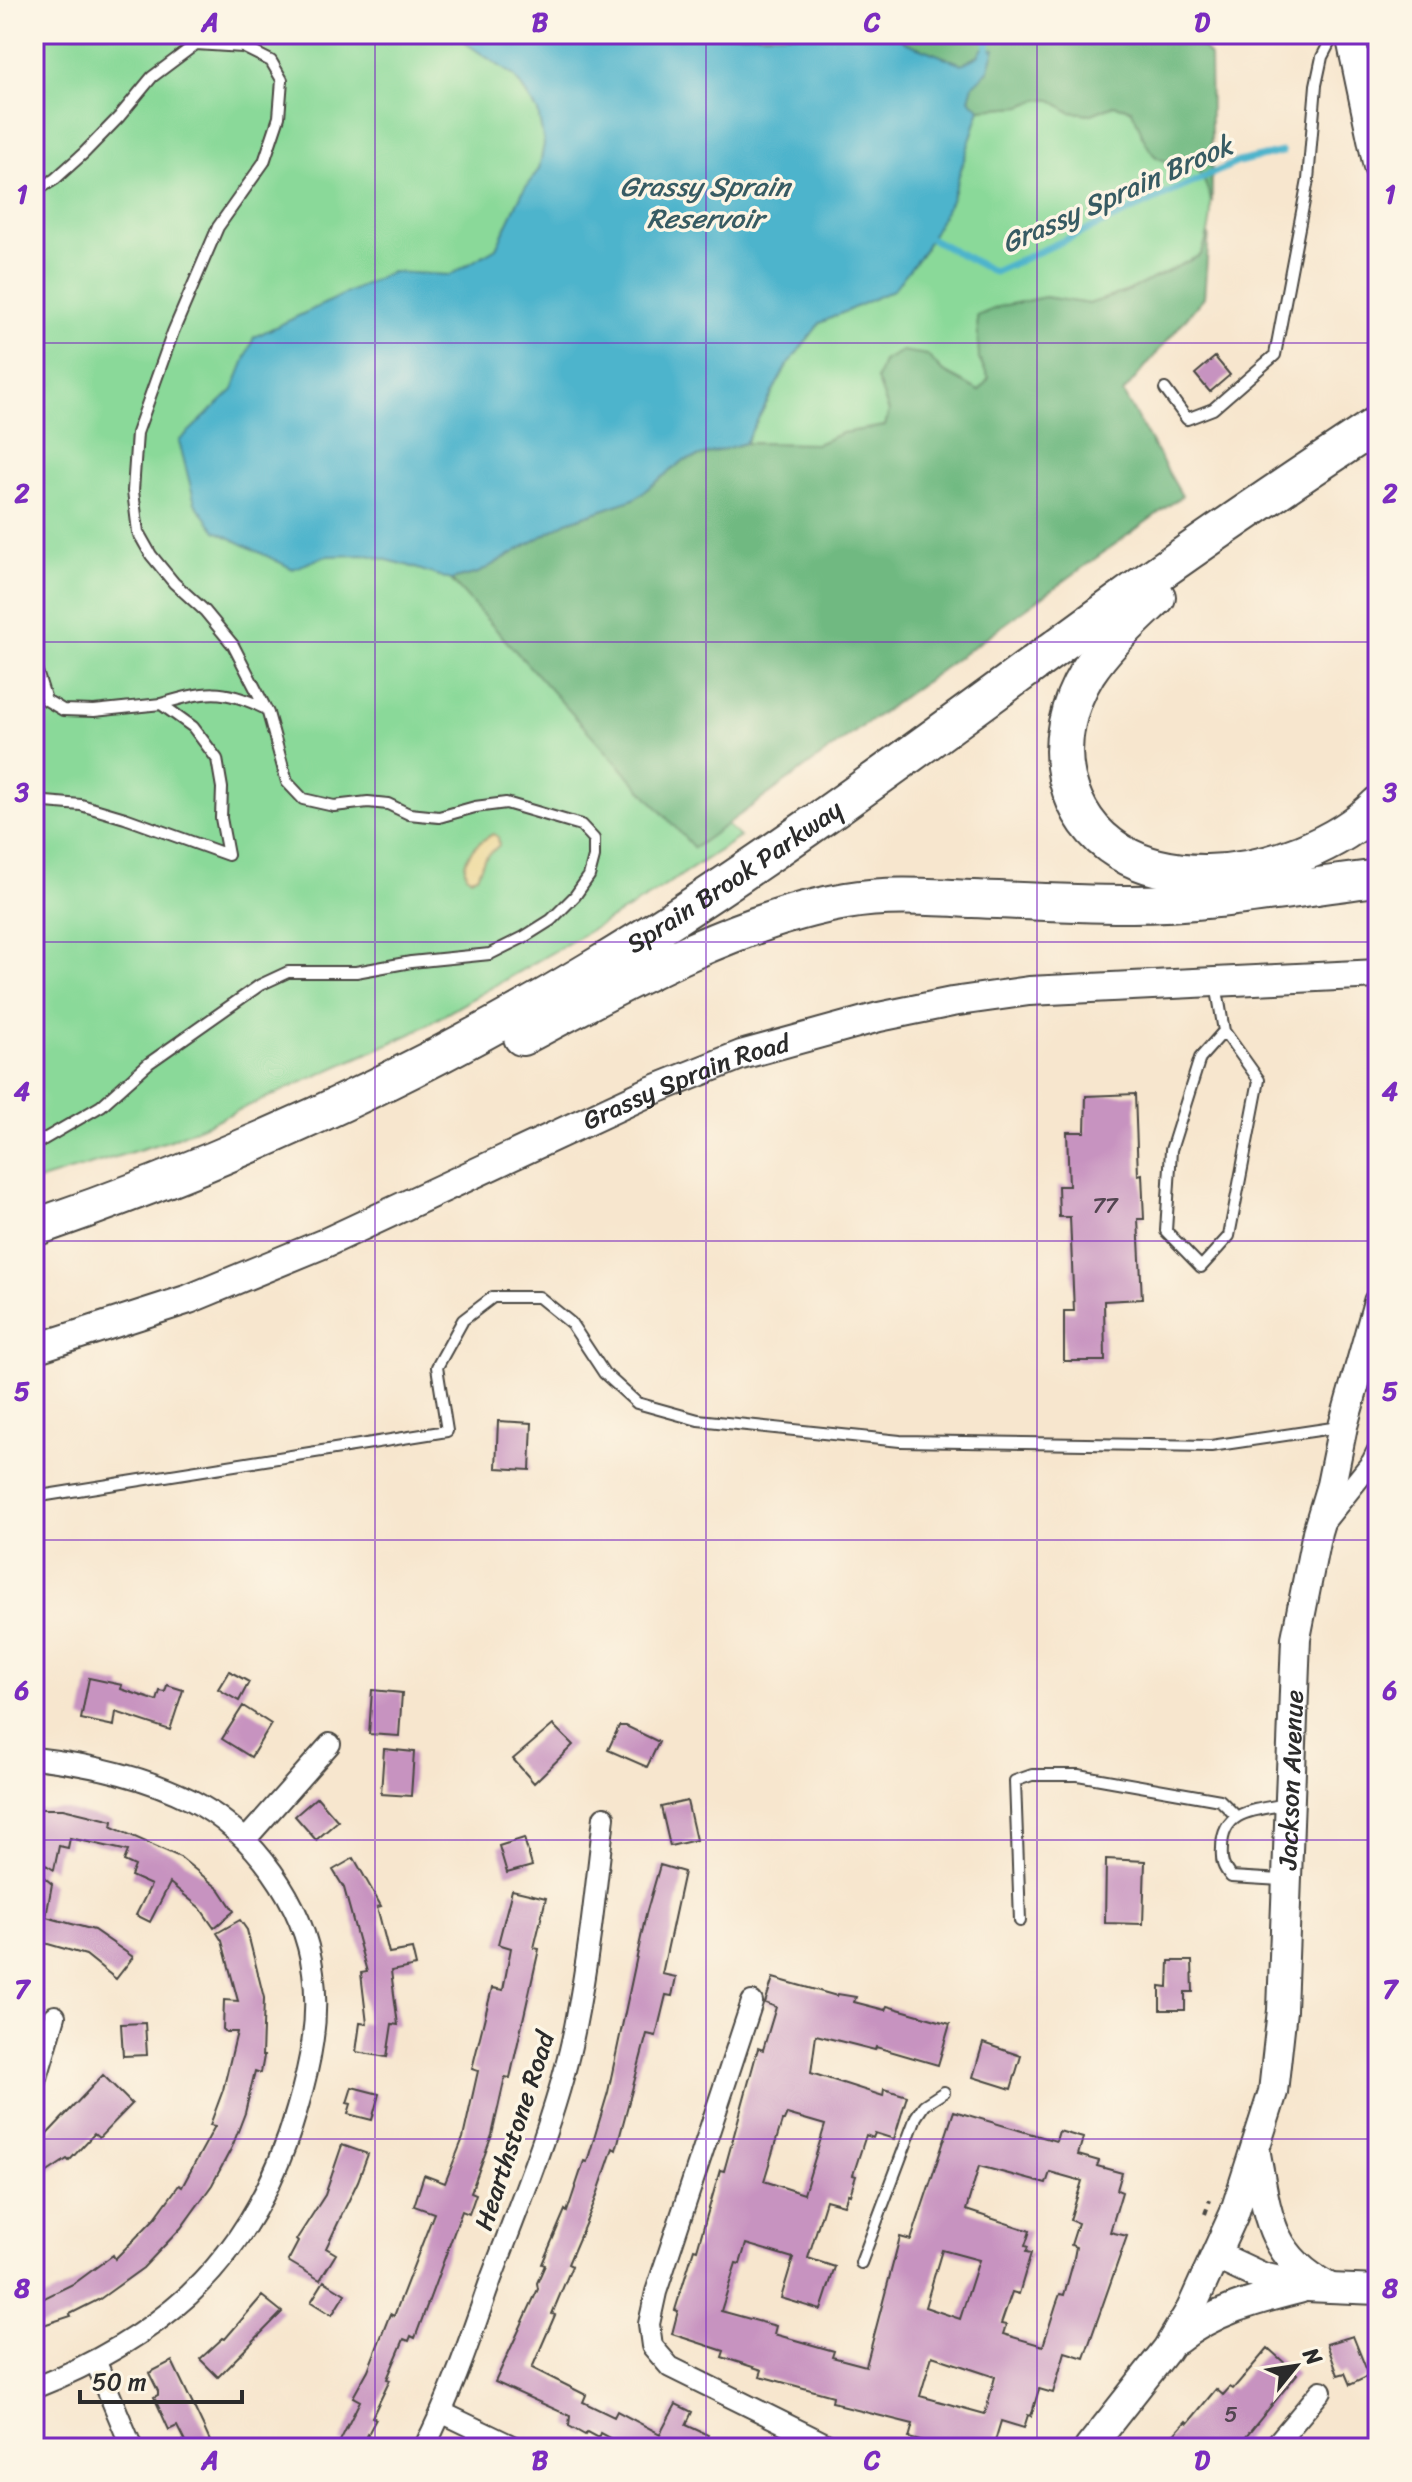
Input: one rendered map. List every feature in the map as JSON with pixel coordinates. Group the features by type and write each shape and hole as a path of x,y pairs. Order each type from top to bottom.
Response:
{"highway":[{"name":"Sprain Brook Parkway","path":"34,1228 239,1151 342,1104 540,1000 663,925 840,805 1251,508 1378,424"},
{"path":"1251,508 1120,633 1087,674 1067,721 1064,757 1071,791 1092,828 1107,844 1143,864 1187,872 1232,870 1298,855 1339,836 1378,805"},
{"path":"239,1151 423,1083 472,1062 696,951 752,928 822,906 868,898 906,896 1102,904 1158,903 1378,878"}],"street":[{"path":"1350,34 1378,167"},
{"name":"Grassy Sprain Road","path":"34,1349 189,1299 325,1243 651,1091 741,1055 879,1017 1029,991 1378,974"},
{"name":"Jackson Avenue","path":"1167,2349 1217,2256 1256,2150 1274,2079 1282,2010 1296,1638 1317,1532 1378,1302"},
{"path":"1317,1532 1378,1450"},
{"path":"246,1839 330,1744"},
{"path":"34,1758 129,1776 192,1801 246,1839 275,1874 302,1929 313,1971 312,2038 305,2080 285,2151 254,2215 223,2257 190,2293 154,2324 74,2372 34,2388"},
{"name":"Hearthstone Road","path":"424,2448 443,2413 523,2194 575,2029 604,1817"},
{"path":"752,2002 656,2292 649,2324 652,2346 670,2367 834,2448"},
{"path":"34,2088 55,2016"},
{"path":"1256,2150 1269,2218 1278,2243 1317,2287"},
{"path":"1217,2256 1262,2277 1317,2287 1378,2290"},
{"path":"1089,2448 1167,2349 1197,2323 1232,2308 1317,2287"},
{"path":"95,2360 132,2448"},
{"path":"1273,2448 1321,2391"},
{"path":"443,2413 516,2448"}],"lane":[{"path":"1165,389 1187,419 1213,409 1275,355 1308,180 1316,85 1322,57 1334,34"},
{"path":"34,192 55,179 84,153 152,77 196,44 243,47 271,61 282,80 276,131 264,162 218,227 173,332 137,433 133,491 138,532 151,555 233,645 266,709 287,782 303,799 334,806 368,802 388,804 409,814 439,817 475,807 506,803 581,825 594,839 594,857 589,876 575,896 551,920 490,954 411,962 356,972 288,972 260,985 149,1063 101,1106 34,1145"},
{"path":"34,662 46,700 63,710 94,711 161,704 202,692 238,695 266,709"},
{"path":"34,801 81,805 228,855 221,818 222,788 217,759 193,727 161,704"},
{"path":"1215,982 1224,1031 1259,1080 1229,1236 1201,1267 1166,1231 1171,1150 1200,1058 1224,1031"},
{"path":"34,1497 447,1431 437,1367 463,1320 493,1297 539,1297 571,1323 604,1373 637,1403 698,1420 900,1441 1211,1446 1343,1426"},
{"path":"1020,1921 1015,1781 1032,1775 1078,1775 1220,1800 1237,1817"},
{"path":"1287,1880 1231,1877 1221,1865 1222,1831 1237,1817 1290,1803"},
{"path":"861,2263 916,2117 924,2105 944,2092"}],"green space":[{"path":"34,34 491,34 552,78 584,235 451,555 492,613 740,837 648,897 411,1034 171,1140 34,1182"},
{"path":"898,34 1191,34 1210,56 1212,203 1201,176 1192,165 1162,160 1154,155 1131,109 1114,105 1092,114 1070,112 1052,100 1039,99 1022,106 980,109 969,99 972,85 988,71 978,56 962,64 904,42"},
{"path":"1039,99 1052,100 1070,112 1092,114 1114,105 1131,109 1140,124 1142,137 1192,166 1207,185 1210,196 1210,220 1201,255 1128,291 1089,304 1045,297 979,359 989,378 979,392 941,371 927,355 877,379 889,412 885,426 842,433 817,444 745,443 786,367 820,323 892,290 923,252 951,200 980,109 1022,106"},
{"path":"1209,234 1204,297 1123,393 1182,496 694,848 451,580 478,573 567,522 634,499 683,461 745,443 817,444 842,433 885,426 889,411 877,379 883,361 902,351 927,355 942,371 979,391 989,378 979,359 977,316 1001,306 1045,297 1089,304 1128,291 1201,255"}],"sand":[{"path":"493,834 498,837 499,845 484,859 477,876 470,878 465,868 468,856"}],"water":[{"name":"Grassy Sprain Reservoir","path":"460,34 898,34 904,42 962,64 978,56 983,48 995,49 988,71 973,85 969,99 980,109 951,200 923,252 893,290 820,323 786,367 745,443 683,461 634,499 567,522 478,573 451,580 368,555 325,556 293,569 216,531 195,503 179,441 233,390 254,337 391,272 450,275 496,248 523,191 539,169 544,144 538,112 514,76 467,44"}],"building":[{"path":"1215,357 1230,375 1210,392 1195,374"},
{"path":"1135,1094 1138,1175 1142,1174 1144,1219 1138,1219 1142,1299 1104,1301 1105,1361 1064,1361 1064,1311 1074,1311 1070,1217 1059,1217 1058,1186 1069,1186 1067,1132 1085,1132 1086,1096"},
{"path":"498,1421 532,1423 530,1470 496,1468"},
{"path":"229,1671 249,1682 239,1701 218,1689"},
{"path":"89,1678 122,1685 121,1689 157,1701 160,1691 165,1692 167,1685 183,1690 170,1730 116,1712 114,1726 81,1719"},
{"path":"372,1690 402,1693 399,1736 369,1734"},
{"path":"243,1706 271,1724 251,1757 222,1739"},
{"path":"553,1725 573,1745 534,1783 513,1759"},
{"path":"619,1726 626,1726 659,1742 647,1767 608,1750"},
{"path":"384,1749 414,1752 411,1796 381,1794"},
{"path":"317,1797 338,1821 316,1840 295,1816"},
{"path":"687,1801 696,1840 670,1846 661,1807"},
{"path":"34,1809 63,1809 113,1821 112,1827 180,1857 220,1890 234,1911 214,1928 200,1908 170,1883 150,1922 136,1915 151,1885 131,1876 135,1866 124,1861 128,1851 70,1838 68,1848 59,1846 54,1870 46,1865 40,1874 52,1884 46,1917 94,1930 133,1957 116,1979 86,1955 34,1940"},
{"path":"524,1838 532,1866 507,1873 499,1846"},
{"path":"354,1858 381,1906 377,1907 389,1953 412,1949 416,1966 391,1971 398,2025 392,2024 387,2057 356,2052 360,2023 367,2024 361,1973 367,1972 344,1888 333,1870"},
{"path":"1106,1859 1145,1861 1143,1924 1105,1923"},
{"path":"660,1865 684,1872 662,1974 676,1977 672,1996 666,1995 656,2036 647,2034 616,2150 613,2148 568,2264 572,2266 532,2368 586,2395 583,2402 614,2417 617,2411 660,2434 676,2404 692,2412 686,2425 708,2435 702,2448 628,2448 600,2433 598,2438 587,2432 585,2435 569,2426 570,2416 495,2382 538,2289 537,2283 545,2265 542,2264 565,2210 567,2212 584,2161 587,2162 608,2092 646,1914"},
{"path":"512,1890 546,1898 534,1948 539,1949 510,2078 505,2077 492,2135 471,2192 476,2194 469,2214 462,2211 415,2338 411,2336 409,2341 404,2339 387,2379 390,2380 372,2417 376,2419 367,2436 390,2448 354,2448 340,2441 360,2401 353,2397 368,2370 390,2314 394,2316 434,2213 414,2206 424,2175 445,2183 463,2138 478,2071 472,2069 492,1988 503,1990 511,1948 498,1944"},
{"path":"240,1920 247,1930 264,1998 264,2056 261,2073 255,2071 245,2113 232,2147 212,2185 181,2228 143,2268 71,2316 34,2328 34,2303 75,2283 113,2255 115,2259 155,2218 179,2185 182,2187 215,2126 210,2125 223,2090 237,2032 223,2029 224,2000 238,2001 222,1941 217,1933"},
{"path":"1169,1961 1192,1961 1193,1992 1185,1992 1185,2010 1160,2010 1160,1986 1168,1987"},
{"path":"773,1978 837,1996 856,1997 854,2002 885,2010 887,2006 950,2024 938,2065 876,2047 875,2050 816,2035 811,2073 883,2096 884,2089 907,2096 894,2139 875,2133 873,2138 866,2135 853,2175 856,2176 844,2205 826,2200 808,2258 835,2267 821,2310 781,2298 793,2258 746,2244 740,2264 736,2263 721,2311 776,2326 774,2334 834,2351 832,2357 866,2366 900,2237 911,2240 954,2111 1056,2141 1059,2131 1083,2138 1078,2155 1099,2161 1097,2166 1122,2173 1117,2190 1122,2192 1110,2232 1127,2236 1084,2358 1065,2352 1053,2393 1039,2389 1024,2428 1001,2421 993,2448 946,2448 909,2438 913,2424 841,2406 832,2402 833,2396 760,2376 762,2370 722,2357 724,2351 672,2334 678,2311 675,2310 694,2249 697,2250 720,2170 724,2171 758,2048 763,2050 776,2007 765,2003","holes":["787,2114 825,2125 804,2194 764,2181","979,2166 1046,2184 1050,2172 1082,2181 1070,2220 1078,2223 1071,2245 1076,2247 1073,2263 1064,2295 1060,2294 1043,2346 1003,2334 1006,2325 1001,2324 1012,2292 1019,2294 1031,2253 1026,2252 1028,2247 1025,2246 1030,2231 966,2210","942,2250 979,2260 960,2319 925,2307","932,2356 995,2377 985,2414 920,2396"]},
{"path":"145,2023 147,2055 123,2056 121,2024"},
{"path":"983,2043 1021,2056 1011,2089 973,2077"},
{"path":"103,2075 132,2104 99,2138 94,2134 69,2161 67,2159 34,2181 34,2148"},
{"path":"352,2087 379,2094 372,2120 348,2114 351,2104 347,2103"},
{"path":"342,2145 368,2154 326,2248 336,2254 320,2280 288,2261 298,2242 296,2240 325,2195"},
{"path":"324,2281 345,2294 332,2315 311,2302"},
{"path":"262,2296 282,2312 218,2377 200,2359 225,2339"},
{"path":"1353,2336 1369,2376 1350,2385 1345,2373 1338,2375 1327,2344"},
{"path":"1268,2348 1297,2374 1237,2448 1162,2448 1216,2389 1223,2395 1230,2387 1233,2389"},
{"path":"172,2361 213,2448 188,2448 177,2426 169,2430 154,2397 158,2391 149,2373"}],"waterway":[{"path":"987,48 989,34"},
{"name":"Grassy Sprain Brook","path":"930,238 994,272 1238,162 1282,152"}]}
